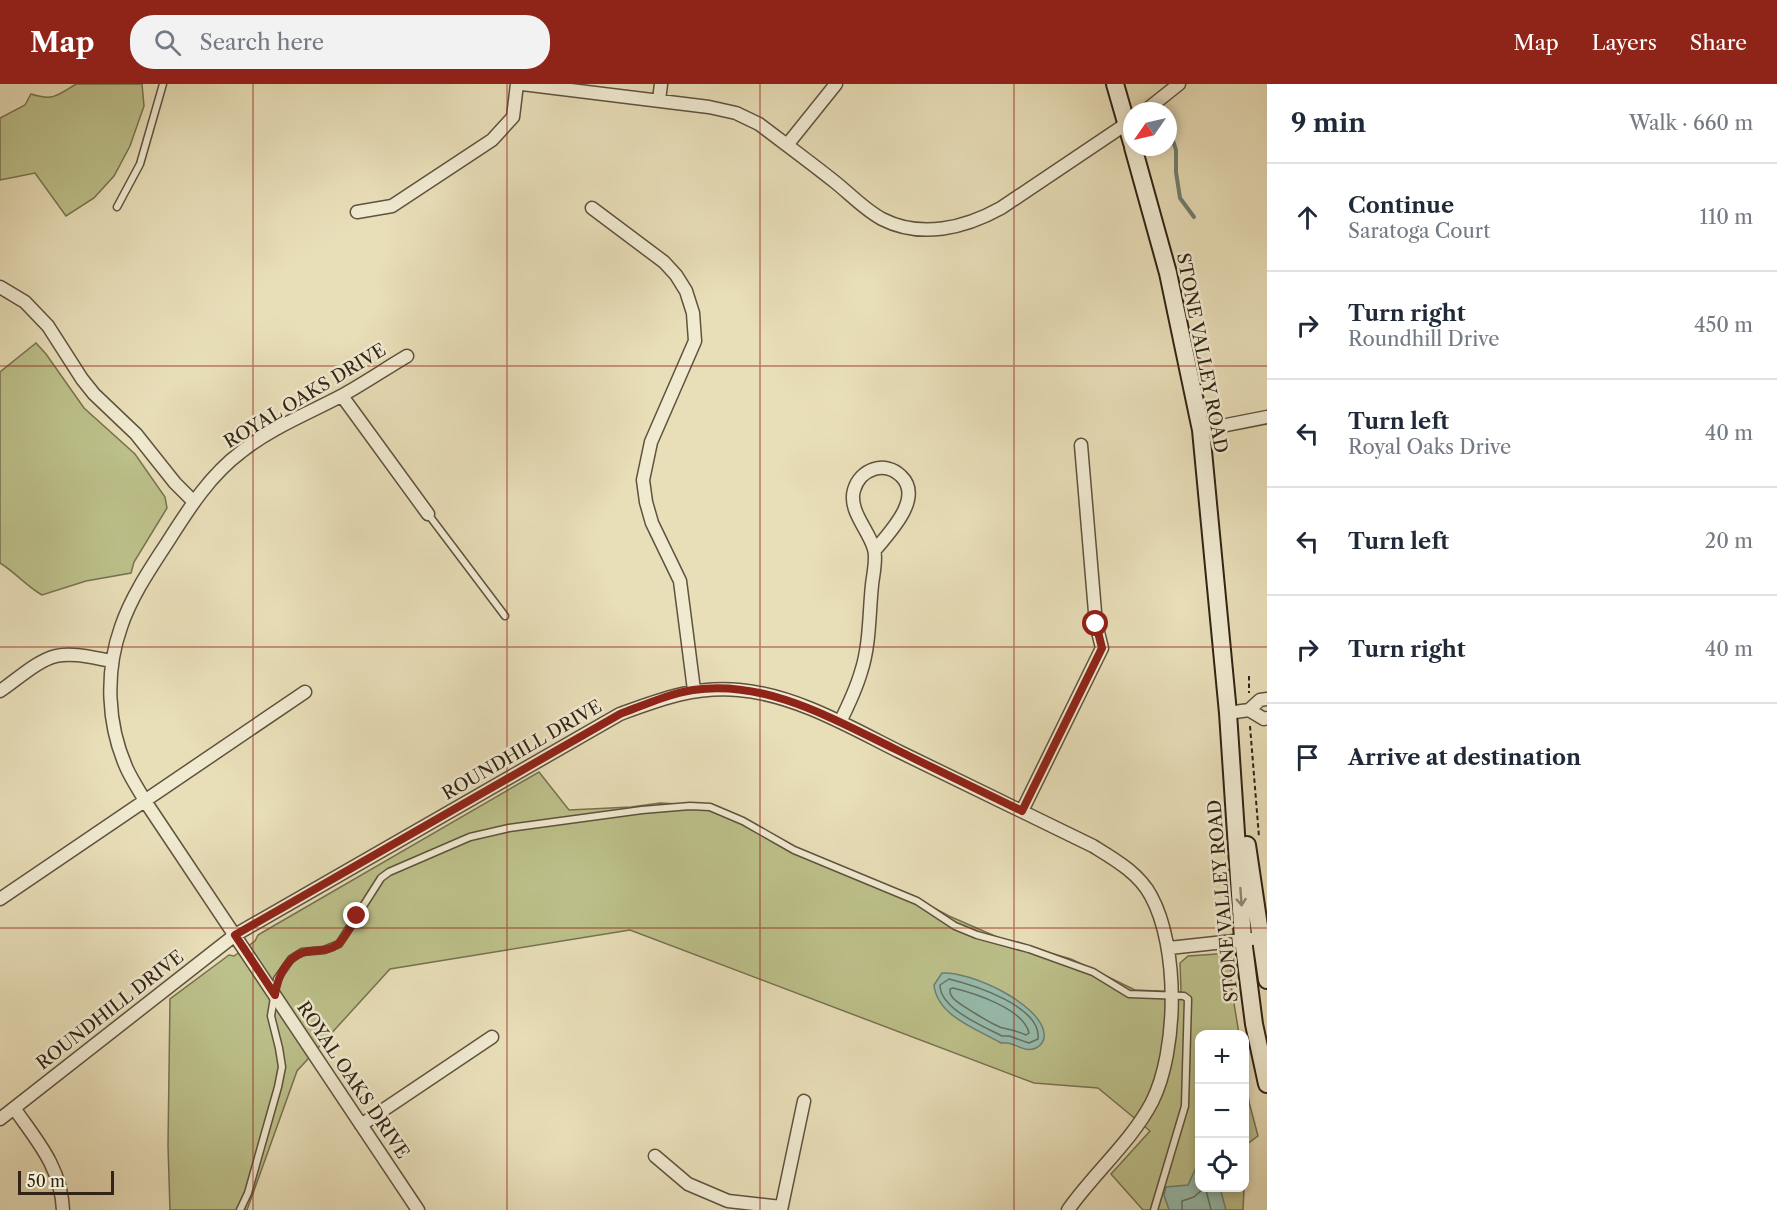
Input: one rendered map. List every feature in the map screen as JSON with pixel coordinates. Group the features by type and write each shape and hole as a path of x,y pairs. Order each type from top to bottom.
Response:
{"street":[{"path":"357,212 392,206 492,140 513,117 517,84"},
{"path":"522,84 659,100 736,113 759,123 881,218 910,228 932,230 956,227 979,220 1001,208 1123,126"},
{"path":"659,100 661,84"},
{"path":"787,145 836,84"},
{"name":"STONE VALLEY ROAD","path":"1115,84 1123,106"},
{"path":"1156,102 1179,84"},
{"name":"STONE VALLEY ROAD","path":"1136,156 1168,273 1202,430 1252,939 1254,1024 1267,1084"},
{"path":"592,208 664,262 686,291 693,313 695,341 651,442 643,480 652,523 680,581 694,690"},
{"path":"0,287 25,302 48,326 82,380 136,434 175,483 194,501"},
{"name":"ROYAL OAKS DRIVE","path":"407,356 342,396 290,422 243,450 220,471 194,501 129,608 120,627 112,661 110,692 112,725 127,768 145,801 418,1210"},
{"path":"342,396 428,514"},
{"path":"1202,430 1267,417"},
{"path":"1022,811 1102,648 1096,624 1081,445"},
{"path":"840,722 862,670 875,550 855,509 853,495 857,482 864,474 873,469 886,468 898,473 904,479 907,484 908,499 899,518 875,550"},
{"path":"0,691 45,660 56,656 67,655 112,661"},
{"name":"ROUNDHILL DRIVE","path":"0,1119 235,935 620,714 656,700 694,690 719,689 756,692 784,699 840,722 1093,846 1117,860 1140,881 1151,895 1160,915 1169,948 1170,1034 1162,1072 1152,1102 1126,1140 1080,1192 1068,1210"},
{"path":"0,899 305,692"},
{"path":"1228,713 1250,710 1260,700 1267,699"},
{"path":"1250,710 1267,718"},
{"path":"1169,948 1252,939"},
{"name":"STONE VALLEY ROAD","path":"1252,939 1267,980"},
{"path":"361,1125 492,1037"},
{"path":"654,1156 688,1184 728,1201 781,1209 804,1101"},
{"path":"14,1108 44,1151 54,1170 62,1191 63,1210"}],"lane":[{"path":"117,207 140,164 163,84"},
{"path":"428,514 505,616"},
{"path":"240,1210 248,1193 282,1067 271,1016 277,979 291,959 302,952 324,950 339,944 381,878 450,844 489,832 642,810 690,806 710,807 794,850 917,901 955,926 1093,972 1129,994 1184,996 1188,999 1185,1106 1154,1210"}],"path":[{"path":"1249,676 1250,733 1260,844"}],"green space":[{"path":"76,84 142,84 144,106 130,146 114,176 94,198 66,216 35,173 0,180 0,118 25,105 31,94 45,97 55,96"},
{"path":"36,343 84,408 135,454 165,497 167,508 134,562 131,573 86,581 42,595 0,563 0,372"},
{"path":"539,772 569,810 660,803 717,806 814,858 908,894 949,916 1004,940 1071,959 1135,990 1181,992 1180,963 1188,956 1231,953 1231,985 1238,1030 1195,1030 1195,1192 1244,1192 1243,1210 1143,1210 1111,1174 1150,1131 1098,1088 1034,1083 630,930 390,969 297,1071 247,1210 170,1210 168,1146 170,999 229,955 234,956 255,941 258,935"},
{"path":"1249,1102 1258,1136 1249,1143"}],"water":[{"path":"942,973 969,977 1017,1000 1040,1022 1044,1033 1041,1044 1036,1048 1027,1049 1010,1043 1001,1043 970,1027 950,1013 942,1005 934,985"},
{"path":"1195,1170 1195,1192 1221,1192 1226,1210 1169,1210 1164,1195 1166,1187 1188,1185"}],"waterway":[{"path":"1176,156 1180,198 1194,217"}],"route":[{"path":"357,916 339,944 324,950 302,952 291,959 277,979 275,995 235,935 620,714 656,700 694,690 737,690 784,699 840,722 1022,811 1102,648 1096,624"}]}
